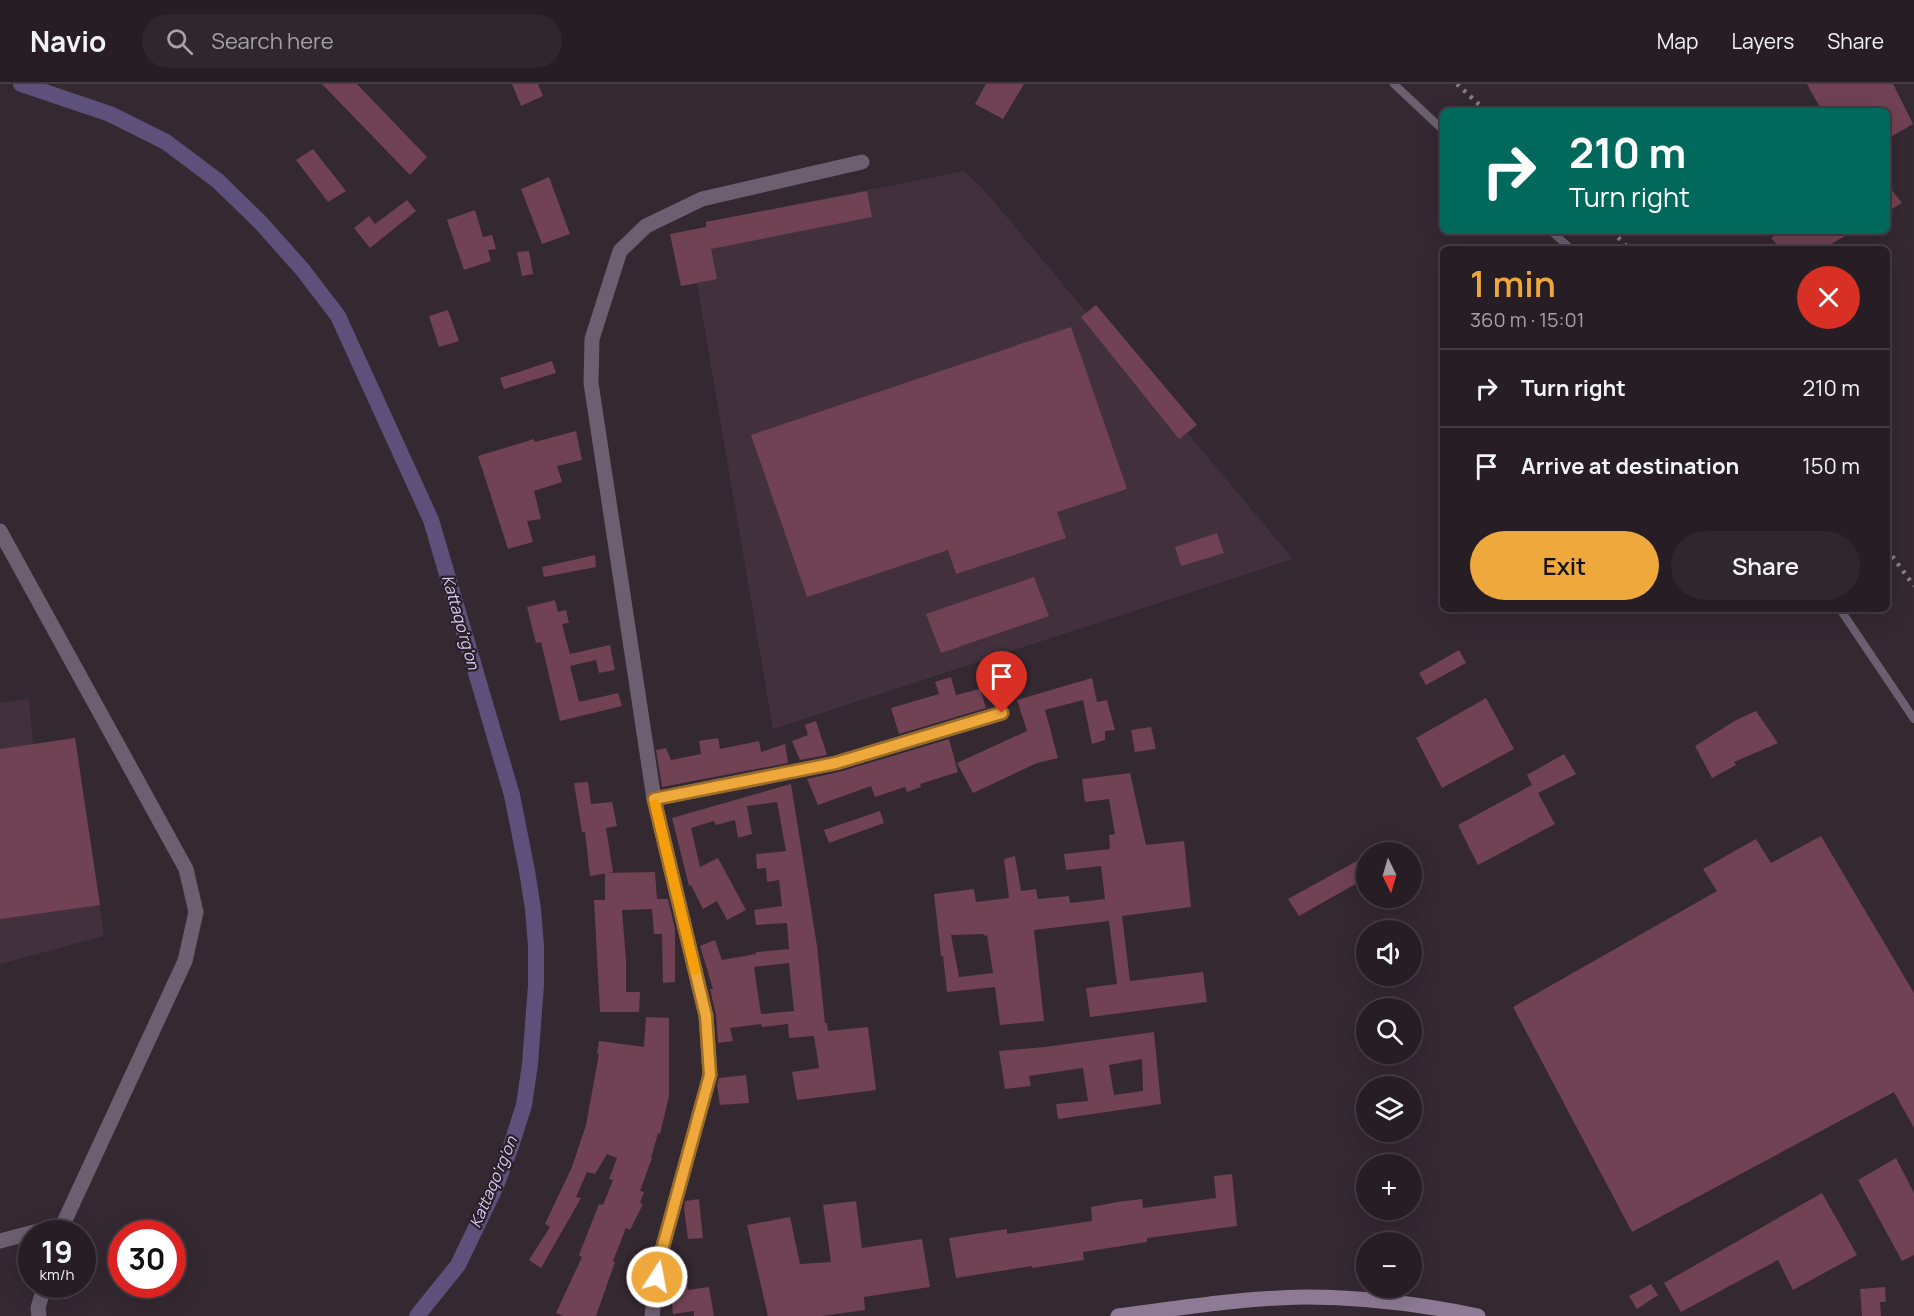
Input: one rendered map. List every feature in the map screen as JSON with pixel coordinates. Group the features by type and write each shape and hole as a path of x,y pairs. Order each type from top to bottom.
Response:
{"main road":[{"path":"1118,1316 1169,1313 1236,1302 1304,1297 1369,1299 1432,1307 1478,1316"}],"street":[{"path":"652,1316 660,1257 710,1075 706,1016 654,799 591,383 592,339 620,251 646,226 702,200 862,162"},
{"path":"0,531 186,869 196,912 185,961 64,1220"},
{"path":"654,799 836,763 1002,713"},
{"path":"0,1241 18,1237"},
{"path":"39,1316 38,1308 41,1298"}],"lane":[{"path":"1394,84 1440,127"},
{"path":"1554,234 1568,246"},
{"path":"1842,612 1914,719"}],"shaded area":[{"path":"964,171 984,190 1293,559 773,729 697,284 681,286 670,234 706,227 706,222"},
{"path":"29,699 33,744 75,738 104,936 0,964 0,703"}],"building":[{"path":"322,84 357,84 427,157 410,175"},
{"path":"512,84 538,84 543,96 521,106"},
{"path":"986,84 1024,84 1003,119 975,104"},
{"path":"1807,84 1893,84 1913,124 1890,137 1890,108 1820,108"},
{"path":"313,149 346,191 328,202 296,160"},
{"path":"549,177 570,234 542,244 521,189"},
{"path":"1890,188 1902,203 1890,210"},
{"path":"867,191 872,217 711,249 717,279 681,286 670,234 706,227 706,222"},
{"path":"407,200 416,211 370,248 354,228 369,216 375,224"},
{"path":"475,210 483,237 492,235 496,249 488,250 491,261 464,270 447,220"},
{"path":"1778,234 1848,234 1828,246 1778,246 1771,238"},
{"path":"529,251 533,274 522,276 517,252"},
{"path":"1096,305 1197,425 1179,439 1081,317"},
{"path":"448,310 459,341 439,347 429,316"},
{"path":"1071,327 1127,489 1057,512 1066,538 956,574 948,550 807,597 751,435"},
{"path":"552,361 556,373 504,389 500,378"},
{"path":"576,431 582,460 557,466 562,482 534,491 541,519 527,521 533,542 508,549 478,456 534,439 535,442"},
{"path":"1217,533 1224,553 1181,566 1175,547"},
{"path":"595,555 596,567 544,577 542,567"},
{"path":"1034,577 1049,616 941,653 926,614"},
{"path":"555,600 558,612 566,610 569,623 562,624 570,654 610,645 615,670 599,673 596,660 570,666 579,702 618,693 622,706 560,721 541,642 536,643 527,607"},
{"path":"1459,650 1466,663 1426,685 1419,673"},
{"path":"951,677 956,695 980,689 986,708 899,734 891,708 939,694 935,682"},
{"path":"1092,678 1097,702 1107,700 1115,730 1105,731 1105,740 1092,744 1083,700 1045,710 1058,758 1037,763 973,793 957,763 1027,731 1017,700"},
{"path":"1486,698 1514,749 1442,788 1416,738"},
{"path":"1756,711 1778,743 1734,762 1736,765 1712,778 1695,746 1736,720"},
{"path":"816,721 827,755 800,760 792,741 808,735 805,725"},
{"path":"1151,727 1156,749 1135,752 1131,730"},
{"path":"75,738 100,905 0,919 0,749"},
{"path":"718,738 720,749 759,741 761,752 785,744 788,763 662,787 656,750 666,748 671,760 701,754 699,741"},
{"path":"949,739 958,772 920,784 921,787 907,792 905,787 875,797 871,786 818,805 807,779 839,772"},
{"path":"1564,754 1576,774 1538,793 1555,824 1478,865 1458,825 1532,785 1527,775"},
{"path":"1130,773 1146,845 1184,841 1191,907 1122,916 1130,981 1203,972 1207,1002 1090,1017 1086,988 1117,984 1109,921 1034,930 1044,1021 1000,1025 995,987 947,992 934,894 974,889 976,902 1009,898 1004,859 1015,856 1021,891 1036,889 1038,899 1069,896 1070,903 1105,899 1101,866 1066,870 1064,854 1110,849 1109,835 1115,834 1109,799 1085,802 1082,779","holes":["984,934 984,936 987,935 993,973 959,977 951,935"]},
{"path":"588,782 591,804 612,802 617,826 606,828 613,872 590,876 585,832 582,832 574,783"},
{"path":"791,784 817,946 825,1023 827,1023 828,1031 868,1027 876,1090 797,1100 792,1072 819,1068 814,1036 789,1038 788,1024 762,1027 761,1024 730,1028 733,1041 718,1043 716,1015 710,989 713,989 700,946 715,940 722,960 756,954 756,952 789,949 787,923 756,925 754,910 782,906 779,880 767,882 766,868 757,869 756,854 786,851 777,802 747,806 752,834 738,838 735,820 716,825 714,821 691,828 700,867 718,858 746,910 727,920 717,901 703,909 691,885 689,886 672,818","holes":["789,963 794,1011 761,1014 754,967"]},
{"path":"880,811 884,823 829,843 824,830"},
{"path":"1821,836 1914,993 1914,1128 1894,1092 1632,1232 1513,1007 1717,891 1703,869 1756,839 1771,863"},
{"path":"1356,862 1356,884 1299,916 1288,899"},
{"path":"655,872 657,899 668,899 675,929 675,982 663,983 662,934 654,934 652,909 622,910 626,992 640,992 639,1012 600,1012 594,900 605,900 605,873"},
{"path":"646,1017 669,1018 669,1096 660,1134 658,1133 640,1191 644,1192 640,1203 643,1204 630,1230 626,1228 596,1316 563,1316 556,1313 582,1257 579,1255 599,1204 603,1205 613,1180 609,1179 617,1158 607,1154 595,1174 587,1172 576,1197 581,1198 541,1268 529,1260 550,1227 545,1224 572,1167 586,1125 599,1054 597,1053 599,1041 644,1047"},
{"path":"1154,1032 1161,1104 1058,1119 1056,1104 1088,1101 1083,1068 1029,1076 1031,1086 1005,1089 999,1051","holes":["1142,1059 1143,1091 1114,1095 1109,1065"]},
{"path":"746,1075 749,1103 720,1105 717,1085 719,1078"},
{"path":"1896,1158 1914,1193 1914,1255 1902,1261 1858,1180"},
{"path":"1232,1174 1237,1226 1147,1238 1147,1242 1083,1252 1084,1260 956,1278 949,1238 1007,1229 1007,1234 1092,1221 1091,1207 1117,1202 1142,1199 1143,1208 1216,1198 1214,1176"},
{"path":"1822,1193 1857,1255 1793,1290 1778,1260 1681,1312 1664,1283"},
{"path":"699,1199 703,1238 688,1239 685,1201"},
{"path":"856,1201 862,1248 922,1239 930,1287 864,1297 865,1310 822,1316 768,1316 747,1225 790,1217 800,1264 831,1262 823,1205"},
{"path":"685,1270 688,1290 709,1287 714,1316 694,1316 694,1311 673,1314 669,1271"},
{"path":"1651,1284 1658,1295 1637,1309 1629,1296"},
{"path":"1885,1287 1886,1302 1880,1302 1881,1316 1862,1316 1860,1289"}],"waterway":[{"name":"Kattaqo'rg'on","path":"21,84 110,114 166,142 218,181 261,223 302,269 338,316 431,520 512,795 533,909 536,985 530,1064 524,1105 511,1146 496,1186 458,1265 417,1316"}],"railway":[{"path":"1457,84 1483,108"},
{"path":"1615,234 1626,246"},
{"path":"1890,553 1914,586"}],"slow traffic":[{"path":"655,804 695,970"}],"route":[{"path":"657,1277 660,1257 710,1075 706,1016 654,799 836,763 1002,713"}]}
